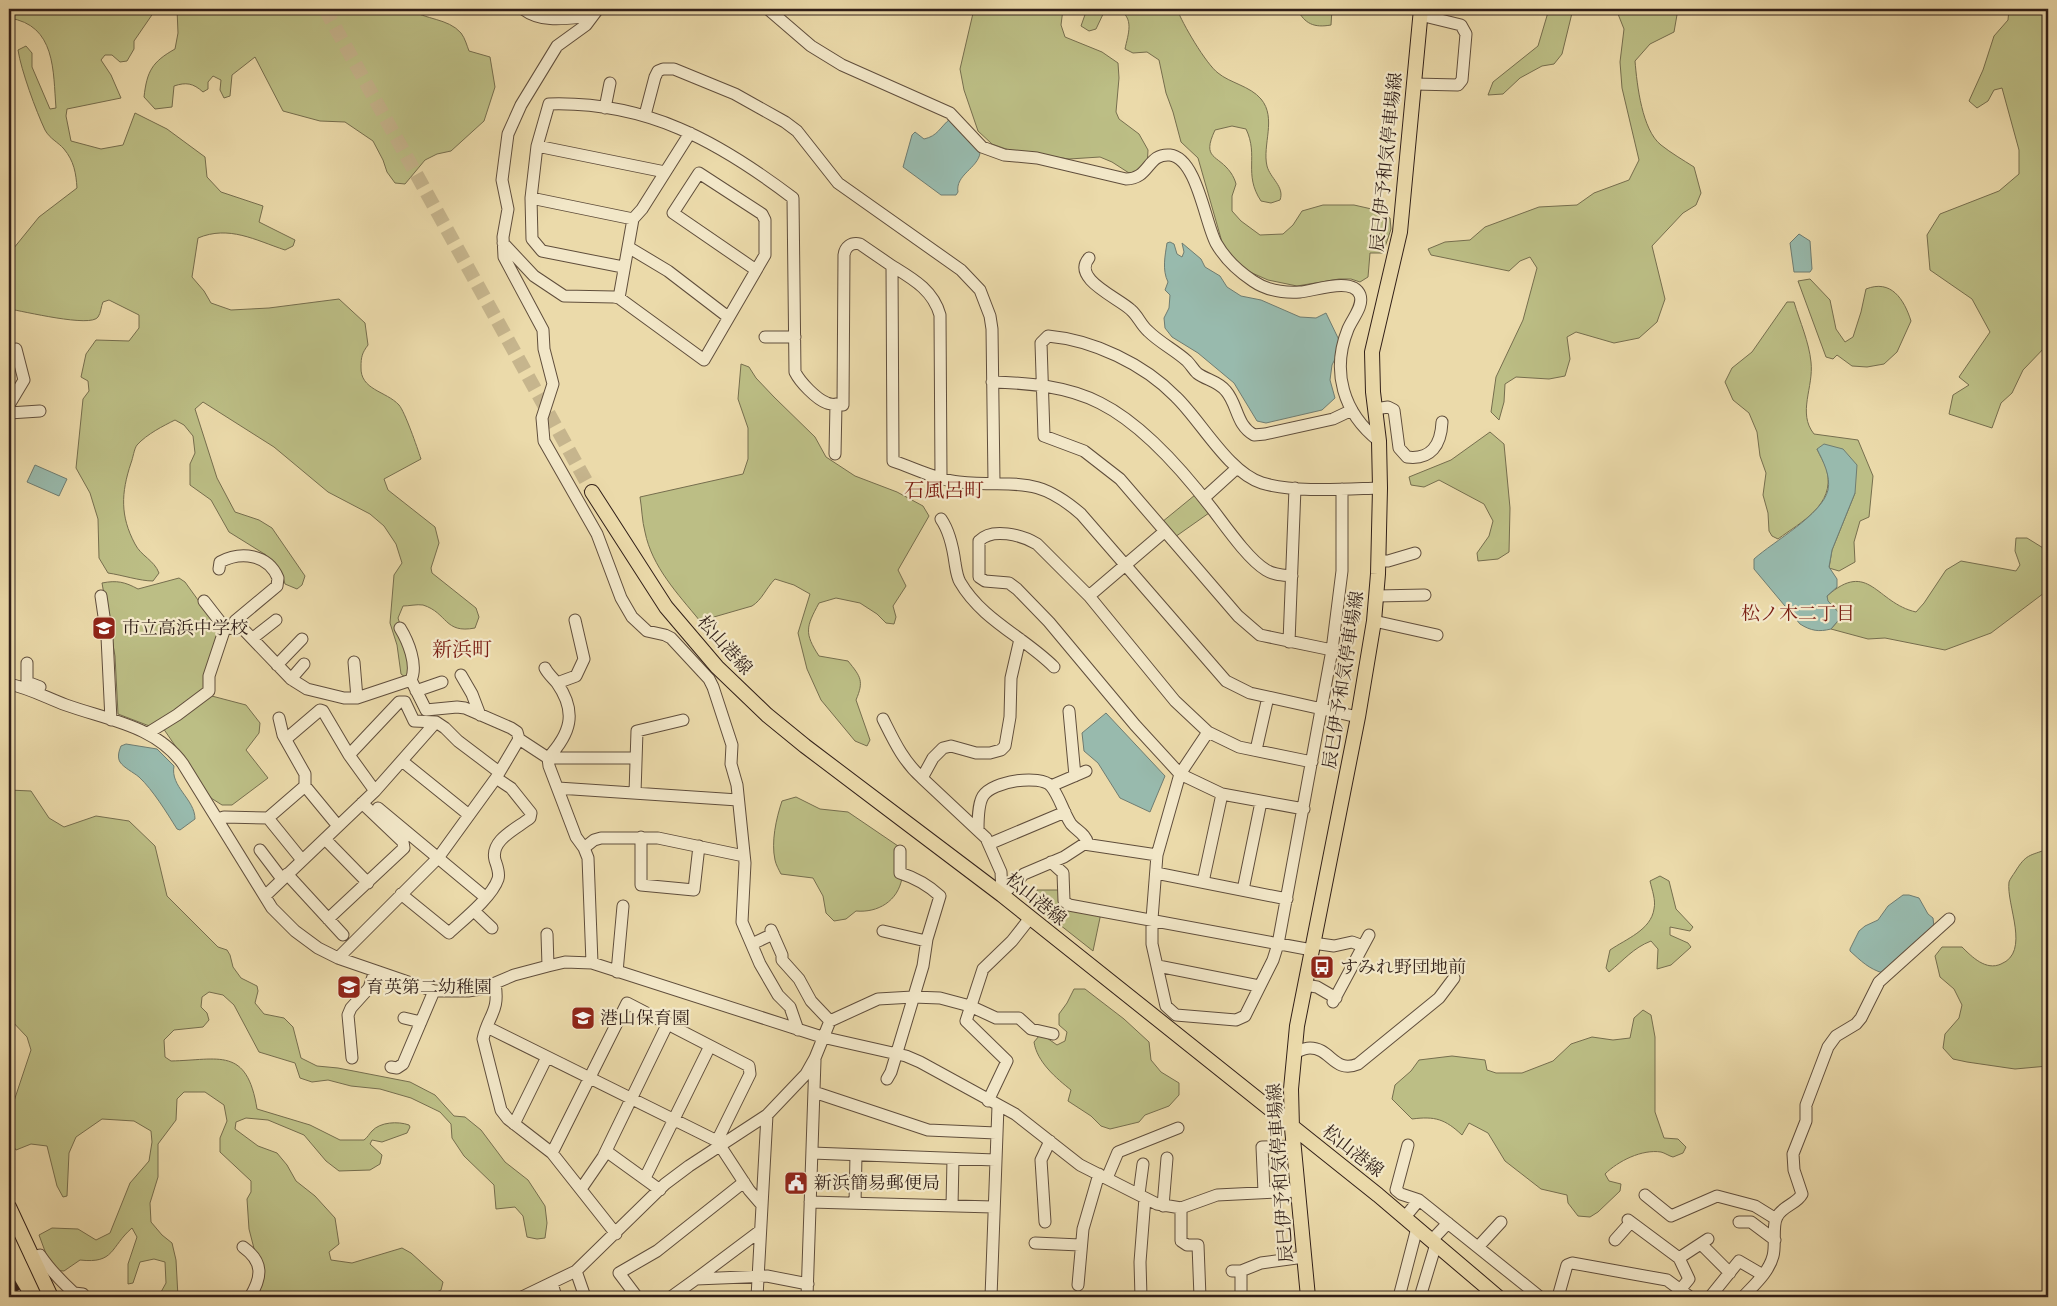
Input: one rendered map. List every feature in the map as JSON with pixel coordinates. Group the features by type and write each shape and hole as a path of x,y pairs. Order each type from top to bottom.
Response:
{"main road":[{"name":"辰巳伊予和気停車場線","path":"1308,1297 1292,1128 1291,1089 1294,1053 1312,947 1358,717 1374,621 1377,596 1380,488 1379,441 1372,352 1400,232 1421,12"},
{"name":"松山港線","path":"592,492 666,607 700,648 741,691 804,746 1002,895 1405,1217 1497,1297"},
{"path":"9,1207 51,1297"}],"street":[{"path":"522,9 534,16 553,20 595,13"},
{"path":"768,9 811,46 842,65 950,113 974,140 982,147 993,152 1037,158 1126,179 1132,179 1143,174 1149,164 1158,158 1170,155 1176,158 1191,174 1215,242 1224,256 1255,282 1283,291 1307,291 1345,285 1358,290 1361,296 1360,304 1343,343 1339,370 1341,383 1352,410 1366,431 1379,441"},
{"path":"1414,84 1458,85 1462,80 1466,34 1464,29 1461,26 1421,12"},
{"path":"595,13 581,30 558,46 521,105 506,139 506,156 502,180 507,200 508,218 503,242 507,264 543,330 544,349 553,384 542,418 544,441 597,534 621,598 632,617 647,631 671,638 711,683 732,745 731,764 735,777 744,856 742,918 752,944 773,987 794,1014 798,1030"},
{"path":"645,115 656,74 663,68 671,68 708,81 735,94 791,126 807,142 838,183 971,279 983,296 992,329 994,482"},
{"path":"605,108 610,83"},
{"path":"529,94 549,104 605,108 645,115 690,133 734,156 793,198 795,372 798,378 821,400 829,404 843,404 845,251 850,245 860,244 926,289 933,297 940,316 941,477"},
{"path":"549,104 536,146 531,198 532,239 542,251 623,267"},
{"path":"619,298 633,219 642,209 690,133"},
{"path":"536,146 665,172"},
{"path":"503,242 534,276 564,296 619,298 704,360 765,256 765,220 762,214 700,173 673,213 756,270"},
{"path":"531,198 633,219"},
{"path":"628,247 668,271 728,317"},
{"path":"1089,258 1084,263 1084,271 1089,278 1110,296 1124,304 1136,315 1146,329 1188,362 1195,371 1225,389 1231,398 1243,428 1254,435 1333,419 1352,410"},
{"path":"892,266 893,461 958,482 1030,485 1058,496 1081,514 1220,675 1250,693 1358,717"},
{"path":"1332,650 1260,635 1238,616 1120,479 1084,451 1044,436 1041,343 1048,336 1067,338 1101,348 1150,375 1176,397 1237,468 1261,482 1295,488 1380,488"},
{"path":"765,337 795,337"},
{"path":"9,405 24,380 16,349"},
{"path":"992,382 1042,386 1066,391 1100,403 1122,417 1142,431 1204,498 1230,531 1265,569 1276,575 1292,576"},
{"path":"835,454 836,404"},
{"path":"1375,409 1388,407 1394,410 1399,448 1407,457 1418,458 1426,456 1432,451 1440,436 1442,422"},
{"path":"9,413 40,412"},
{"path":"1204,498 1237,468"},
{"path":"1289,642 1295,488"},
{"path":"1208,732 1180,774 1158,855 1152,919 1152,944 1166,1006 1176,1015 1236,1020 1244,1016 1273,960 1287,899 1332,650 1342,571 1342,489"},
{"path":"941,519 946,526 950,538 959,581 976,605 1037,650 1054,667"},
{"path":"1089,596 1164,532"},
{"path":"1304,810 1222,794 1180,774 1135,725 1049,622 1018,589 1009,583 984,581 979,577 979,541 989,534 1007,534 1029,539 1046,552 1089,596 1175,701 1208,732 1240,747 1312,762"},
{"path":"1378,561 1388,561 1415,553"},
{"path":"148,733 177,715 209,691 209,676 230,627 277,586 278,578 270,566 254,556 235,556 226,559 220,562 219,569"},
{"path":"1377,596 1424,595"},
{"path":"101,596 108,644 111,720"},
{"path":"204,601 230,627 243,628 291,679 307,689 344,698 357,698 411,680"},
{"path":"253,638 276,620"},
{"path":"557,683 576,676 589,657 575,620"},
{"path":"1374,621 1437,635"},
{"path":"400,628 412,659 413,675 411,680 426,710 461,707 511,728 517,732 519,739 548,758 636,758"},
{"path":"277,665 302,639"},
{"path":"922,778 933,758 943,748 951,746 976,753 990,753 1001,750 1005,746 1010,717 1011,678 1020,639"},
{"path":"354,662 357,698"},
{"path":"27,663 27,682 66,697 68,706"},
{"path":"291,679 304,664"},
{"path":"545,668 557,683 568,704 570,722 563,739 548,758 548,766 576,837 588,858 592,963"},
{"path":"461,675 472,694 480,715"},
{"path":"416,691 442,682"},
{"path":"9,684 148,733 174,751 279,916 318,948 338,958 434,991 468,991 495,984 514,975 565,962 592,963 798,1030 896,1054 920,1062 1015,1114 1080,1165 1163,1206 1181,1208 1217,1195 1298,1191"},
{"path":"1256,750 1268,697"},
{"path":"349,755 399,702 405,702 414,721 436,722 511,788 531,813 530,818 497,844 494,854 499,875 498,881 474,910 449,933 401,894"},
{"path":"286,739 320,710 324,711 349,755 368,798 405,845 403,851 328,919"},
{"path":"1069,711 1075,724 1075,776"},
{"path":"279,718 286,739 305,774 305,786 338,826"},
{"path":"883,719 900,753 910,767 986,838 1001,872 1002,895"},
{"path":"635,793 637,731 683,720"},
{"path":"265,896 368,798 436,722"},
{"path":"338,958 438,858 497,775 519,739"},
{"path":"402,761 469,815"},
{"path":"1051,786 1086,771"},
{"path":"978,830 982,797 988,790 999,784 1013,781 1044,781 1051,786 1073,826 1085,837 1088,844"},
{"path":"218,819 224,817 268,818 305,786"},
{"path":"558,788 738,800"},
{"path":"1203,882 1222,794"},
{"path":"368,798 485,897"},
{"path":"1243,890 1261,802"},
{"path":"989,844 1065,812"},
{"path":"268,818 302,860"},
{"path":"584,848 594,840 601,838 641,837 658,838 744,856"},
{"path":"641,837 641,885 694,890 699,846"},
{"path":"325,838 368,883"},
{"path":"1002,895 1024,874 1052,862 1079,846 1088,844 1109,849 1158,855"},
{"path":"260,850 284,877 343,935"},
{"path":"887,1080 923,966 926,942 940,896 929,885 914,877 900,873 900,851"},
{"path":"1052,862 1063,873 1064,901 1069,904 1278,944 1312,947 1334,946 1352,942 1363,946"},
{"path":"1156,873 1287,899"},
{"path":"617,972 622,906"},
{"path":"474,910 492,928"},
{"path":"991,1297 996,1133 993,1103 1007,1061 966,1021 983,969 1012,940 1030,918"},
{"path":"1747,1296 1773,1258 1776,1240 1776,1218 1786,1206 1800,1198 1802,1194 1794,1170 1793,1154 1806,1121 1806,1105 1828,1047 1836,1036 1856,1024 1861,1018 1880,982 1949,919"},
{"path":"883,931 926,942"},
{"path":"752,944 772,932 782,955 782,960 799,979 811,1000 830,1021"},
{"path":"547,934 548,966"},
{"path":"1305,985 1318,987 1335,1000 1368,935"},
{"path":"1158,966 1259,986"},
{"path":"352,1058 348,1015 351,1008 369,988 375,971"},
{"path":"1294,1053 1311,1048 1325,1053 1340,1066 1358,1064 1439,998 1454,978"},
{"path":"495,984 497,994 495,1010 484,1039 485,1052 501,1110 514,1124 552,1154 616,1234"},
{"path":"391,1067 397,1068 403,1064 434,991"},
{"path":"807,1297 816,1058 822,1037 830,1021 878,999 940,998 970,1006 996,1018 1019,1018 1030,1029 1053,1034"},
{"path":"552,1154 627,1003 749,1066 750,1074 719,1143"},
{"path":"404,1018 421,1022"},
{"path":"581,1190 606,1151 668,1023"},
{"path":"487,1027 719,1143 744,1182 761,1204"},
{"path":"645,1178 710,1046"},
{"path":"514,1124 547,1057"},
{"path":"522,1297 576,1271 660,1190 688,1166 719,1143 767,1115 806,1074 816,1058"},
{"path":"814,1092 928,1130 996,1133"},
{"path":"757,1297 767,1115"},
{"path":"1078,1285 1082,1229 1103,1176 1118,1152 1178,1128"},
{"path":"1045,1222 1041,1160 1050,1141"},
{"path":"1408,1145 1396,1190 1401,1194 1419,1200 1540,1297"},
{"path":"1264,1192 1262,1148 1294,1146"},
{"path":"606,1151 660,1190"},
{"path":"812,1153 995,1160"},
{"path":"855,1203 856,1155"},
{"path":"952,1206 954,1158"},
{"path":"1163,1206 1167,1158"},
{"path":"1141,1297 1143,1164"},
{"path":"637,1297 619,1273 657,1251 744,1182"},
{"path":"1645,1195 1671,1216 1717,1196 1755,1206 1776,1218"},
{"path":"1405,1217 1419,1200"},
{"path":"810,1202 993,1207"},
{"path":"1181,1208 1181,1241 1187,1245 1198,1245 1200,1297"},
{"path":"1615,1240 1629,1221 1678,1258 1688,1279 1680,1290"},
{"path":"1478,1247 1501,1222"},
{"path":"1739,1222 1751,1222 1776,1240"},
{"path":"1420,1297 1434,1242 1448,1223"},
{"path":"1399,1297 1417,1228"},
{"path":"670,1297 696,1280 760,1231"},
{"path":"1678,1258 1704,1242 1730,1272"},
{"path":"1035,1244 1080,1245"},
{"path":"243,1247 255,1257 259,1268 257,1285 250,1297"},
{"path":"31,1257 40,1254 51,1272 58,1276 74,1293 83,1294"},
{"path":"1241,1297 1236,1271 1261,1263 1304,1257"},
{"path":"1710,1297 1739,1261 1763,1275"},
{"path":"1558,1297 1567,1265 1572,1263 1667,1280 1690,1297"},
{"path":"576,1271 585,1297"},
{"path":"696,1280 767,1276 808,1284"},
{"path":"552,1283 556,1297"}],"green space":[{"path":"9,9 156,9 134,41 134,49 127,61 120,62 112,55 105,55 101,60 111,75 121,98 67,109 66,116 71,141 101,149 123,145 135,113 167,129 205,157 207,177 221,192 263,206 259,222 295,240 293,246 285,250 252,238 231,233 209,234 198,238 192,277 211,303 231,310 269,308 339,299 365,323 368,345 362,358 362,375 369,385 394,400 402,409 421,459 384,479 388,490 435,527 439,543 431,568 432,573 476,608 479,617 475,628 457,628 423,605 403,606 398,618 408,649 410,674 405,677 401,674 397,645 390,623 394,575 402,563 396,544 384,526 370,514 328,492 274,447 203,402 195,409 217,478 235,512 259,520 272,528 305,576 302,585 297,589 285,584 282,573 266,555 229,532 211,500 190,485 190,464 195,453 193,436 184,425 175,420 150,434 137,445 125,484 125,514 130,534 138,548 159,573 153,581 108,573 99,558 98,519 90,493 76,468 83,399 89,391 88,381 81,377 86,354 96,340 129,341 139,328 139,315 109,300 103,302 98,317 93,320 83,321 9,309 9,254 39,217 77,188 75,172 70,158 64,149 47,133 41,122 25,79 18,50 26,46 32,53 32,67 50,109 56,108 54,79 49,52 44,40 36,30 24,22 9,18"},
{"path":"177,9 410,9 416,13 450,24 461,33 469,51 490,57 495,87 484,121 451,151 437,154 425,160 405,184 395,183 387,172 373,141 345,122 320,121 283,111 255,57 232,75 230,96 224,98 220,90 221,80 213,76 208,82 208,89 203,92 189,84 174,86 172,107 155,109 144,97 147,80 156,63 175,49 178,33"},
{"path":"974,9 1063,9 1061,25 1065,37 1102,52 1118,63 1119,78 1116,112 1119,119 1139,134 1148,150 1147,168 1143,172 1129,173 1100,157 1069,159 1009,150 992,144 978,131 964,90 960,69"},
{"path":"1087,9 1108,9 1105,10 1096,29 1089,31 1081,26"},
{"path":"1118,9 1177,9 1195,43 1213,68 1218,73 1256,95 1266,106 1269,123 1266,149 1267,166 1279,187 1280,200 1271,203 1261,201 1256,191 1253,182 1250,139 1246,129 1232,126 1215,130 1211,140 1210,152 1226,167 1235,181 1232,211 1241,221 1260,235 1283,234 1293,225 1302,211 1323,205 1354,205 1376,210 1390,218 1391,229 1383,253 1370,253 1368,277 1360,282 1351,279 1339,279 1297,286 1268,280 1243,269 1224,249 1198,158 1181,142 1166,93 1159,60 1147,52 1133,53 1125,49 1129,27 1127,17"},
{"path":"1297,9 1332,9 1331,25 1320,26 1311,24 1303,18"},
{"path":"1549,9 1573,9 1562,54 1554,64 1542,66 1520,78 1503,94 1488,95 1493,82 1538,46"},
{"path":"1609,9 1678,9 1674,32 1650,44 1635,61 1637,82 1649,129 1661,145 1694,167 1701,193 1696,205 1683,213 1652,246 1665,299 1657,322 1639,338 1614,343 1576,332 1567,337 1570,359 1565,376 1549,379 1516,377 1505,384 1504,402 1499,420 1491,412 1496,377 1523,320 1537,268 1530,257 1520,261 1509,271 1431,255 1428,249 1445,242 1470,240 1485,227 1539,207 1577,205 1594,193 1629,180 1639,160 1622,88 1620,62 1624,29 1618,14"},
{"path":"2009,9 2048,9 2048,344 2023,370 2012,393 2001,403 1992,428 1949,414 1953,395 1969,385 1959,377 1990,332 1972,299 1930,270 1927,235 1940,214 1999,191 2019,174 2019,150 2002,88 1994,90 1988,101 1977,108 1969,101 1983,70 1994,36 2008,20"},
{"path":"1810,279 1830,300 1836,329 1845,342 1853,337 1866,289 1883,287 1895,293 1905,305 1911,321 1897,352 1884,364 1867,367 1852,366 1837,355 1833,359 1826,357 1798,281"},
{"path":"1787,302 1794,302 1810,354 1811,371 1806,409 1809,426 1814,434 1858,440 1873,476 1869,517 1860,521 1854,542 1855,562 1839,571 1829,568 1832,550 1855,493 1817,449 1827,471 1828,483 1826,494 1821,503 1806,519 1778,539 1772,536 1769,531 1768,513 1763,495 1766,473 1760,456 1757,432 1749,413 1733,400 1725,382 1732,368 1752,352"},
{"path":"741,364 749,367 756,378 815,437 826,457 855,476 897,492 923,506 929,516 898,570 906,586 893,606 896,617 894,624 886,623 877,614 860,603 836,598 819,603 809,624 809,635 819,656 848,661 860,679 860,688 856,700 870,740 867,746 855,741 821,700 807,669 798,633 810,594 794,585 775,579 759,601 752,606 700,621 667,580 648,545 640,497 743,474 748,459 748,428 738,399"},
{"path":"1490,432 1504,444 1510,508 1509,552 1498,559 1478,561 1477,553 1489,536 1493,521 1484,504 1439,480 1424,487 1411,485 1409,477 1451,460"},
{"path":"1195,495 1209,513 1175,537 1162,522"},
{"path":"2016,538 2027,538 2048,551 2048,590 1991,633 1945,650 1885,638 1868,639 1831,629 1842,616 1827,601 1827,596 1841,586 1853,582 1863,582 1902,607 1916,612 1946,570 1961,561 2016,571 2020,565 2015,551"},
{"path":"179,578 185,582 219,629 205,690 152,727 118,714 115,656 102,583 121,582 138,589"},
{"path":"208,695 246,705 260,723 259,733 246,750 268,778 232,805 222,805 211,798 163,728"},
{"path":"9,790 31,791 49,818 64,827 96,816 129,821 155,846 167,896 218,947 227,950 233,967 241,978 257,986 258,991 255,1003 264,1014 284,1018 293,1027 301,1058 317,1066 338,1068 410,1082 435,1095 454,1116 465,1117 481,1130 505,1162 528,1180 545,1206 547,1223 545,1238 527,1237 523,1216 515,1207 496,1209 494,1185 464,1156 452,1138 451,1124 440,1112 411,1098 380,1089 351,1086 328,1080 312,1082 300,1078 295,1063 259,1052 234,1005 223,995 209,992 202,997 201,1007 207,1013 209,1020 203,1027 174,1030 164,1040 165,1057 171,1061 217,1059 228,1061 238,1066 246,1075 257,1109 310,1125 340,1140 364,1140 375,1128 384,1124 400,1123 409,1125 407,1133 382,1142 372,1140 370,1144 382,1155 380,1164 370,1170 339,1171 326,1161 304,1135 268,1120 246,1118 236,1122 235,1129 258,1146 277,1153 287,1165 296,1181 315,1196 335,1218 339,1244 329,1252 331,1260 352,1263 402,1248 411,1253 443,1282 441,1290 426,1297 260,1297 258,1264 249,1229 247,1199 251,1192 251,1181 220,1152 220,1138 227,1121 224,1105 205,1092 184,1092 177,1099 176,1120 158,1144 158,1177 150,1203 151,1222 172,1243 176,1260 178,1297 161,1297 161,1292 166,1283 165,1262 154,1259 140,1262 133,1283 128,1284 128,1264 137,1237 132,1228 106,1257 91,1261 80,1260 64,1271 52,1270 39,1235 52,1228 78,1229 96,1240 110,1233 130,1183 149,1161 152,1142 151,1131 134,1121 102,1119 76,1137 69,1153 67,1196 63,1197 57,1186 47,1146 31,1144 16,1150 9,1139 9,1116 31,1050 27,1037 9,1018"},
{"path":"796,797 820,809 848,812 898,846 902,878 896,893 886,904 872,910 856,911 846,919 834,921 826,913 823,896 813,878 781,874 776,864 774,853 776,823 782,801"},
{"path":"2048,849 2048,1066 2015,1069 1953,1059 1943,1048 1945,1034 1959,1018 1962,1005 1954,989 1940,977 1935,956 1942,947 1962,947 1980,962 1990,966 2001,964 2010,958 2016,939 2009,882 2025,859"},
{"path":"1660,876 1669,881 1676,909 1693,927 1690,931 1670,927 1670,935 1688,943 1691,947 1671,965 1657,969 1658,949 1651,941 1634,951 1609,972 1606,968 1610,950 1637,933 1648,923 1652,916 1654,895 1650,881"},
{"path":"1037,890 1061,890 1062,905 1101,913 1093,951 1036,906"},
{"path":"1074,989 1085,989 1124,1019 1149,1042 1151,1060 1161,1072 1179,1083 1179,1095 1169,1106 1145,1115 1139,1122 1110,1129 1101,1126 1091,1116 1068,1101 1071,1090 1053,1075 1043,1063 1034,1042 1039,1036 1047,1038 1057,1045 1065,1041 1067,1032 1059,1025 1059,1014"},
{"path":"1643,1010 1651,1015 1655,1037 1655,1112 1664,1138 1678,1139 1686,1147 1683,1153 1673,1157 1661,1152 1646,1152 1631,1157 1617,1165 1605,1174 1609,1181 1621,1184 1620,1191 1590,1217 1578,1216 1568,1203 1567,1195 1541,1189 1505,1161 1488,1133 1469,1123 1462,1135 1450,1125 1439,1120 1427,1118 1412,1119 1392,1099 1395,1085 1411,1071 1419,1060 1452,1056 1485,1060 1487,1070 1496,1073 1522,1073 1553,1061 1571,1044 1592,1037 1613,1040 1630,1038 1634,1018"}],"shaded area":[{"path":"950,119 980,153 975,163 960,181 956,195 941,195 903,167 912,135 915,132 924,139 929,138"},
{"path":"1799,234 1810,241 1812,269 1810,272 1794,272 1790,243"},
{"path":"1167,243 1174,244 1177,254 1182,257 1184,252 1182,243 1201,259 1205,267 1220,276 1227,287 1241,296 1261,300 1300,317 1316,318 1326,313 1339,340 1330,380 1335,398 1322,410 1266,423 1257,421 1234,383 1198,353 1172,337 1165,328 1164,318 1169,308 1170,295 1165,290 1168,282 1165,273 1165,263"},
{"path":"1824,444 1843,449 1857,465 1855,493 1832,550 1829,567 1837,579 1837,587 1827,596 1828,601 1842,616 1831,629 1819,631 1800,624 1754,569 1754,559 1807,518 1824,499 1829,485 1826,469 1817,449"},
{"path":"35,465 67,479 59,496 27,482"},
{"path":"1106,713 1165,776 1150,812 1120,798 1098,763 1084,751 1082,733"},
{"path":"126,744 157,749 174,766 176,780 191,805 195,819 180,830 177,829 149,788 139,777 120,762 118,756 121,746"},
{"path":"1903,895 1919,898 1928,914 1933,918 1934,927 1883,973 1865,964 1850,949 1859,931 1878,920 1888,906"}],"tunnel":[{"path":"325,9 592,492"}],"railway":[{"path":"9,1275 22,1297"}],"place":[{"name":"市立高浜中学校","path":"104,628"},
{"name":"すみれ野団地前","path":"1322,967"},
{"name":"育英第二幼稚園","path":"349,987"},
{"name":"港山保育園","path":"583,1018"},
{"name":"新浜簡易郵便局","path":"796,1183"}],"district":[{"name":"石風呂町","path":"944,490"},
{"name":"松ノ木二丁目","path":"1798,613"},
{"name":"新浜町","path":"462,649"}]}
